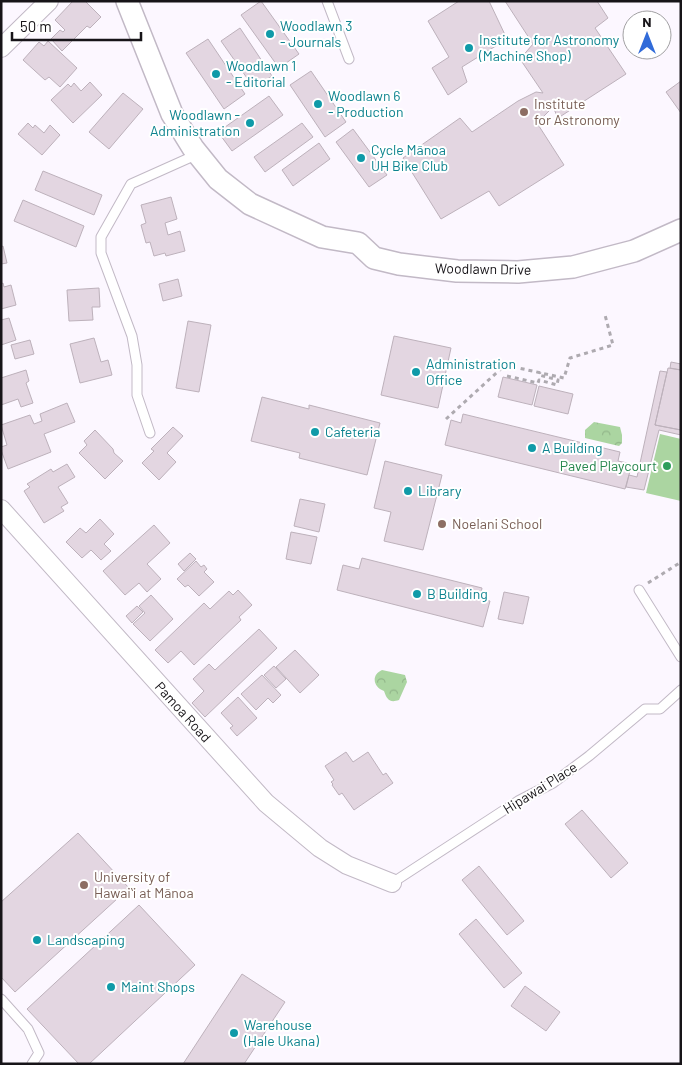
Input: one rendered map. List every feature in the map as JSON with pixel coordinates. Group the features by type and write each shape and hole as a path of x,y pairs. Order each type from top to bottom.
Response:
{"street":[{"path":"1,48 49,1"},
{"name":"Woodlawn Drive","path":"127,1 172,114 198,154 218,179 250,204 322,237 358,243 374,258 399,264 457,271 518,272 574,266 634,250 681,230"},
{"name":"Pamoa Road","path":"2,510 266,803 320,848 348,865 392,883"}],"lane":[{"path":"327,1 349,58"},
{"path":"150,433 138,395 137,365 132,336 100,253 101,236 131,184 198,154"},
{"path":"639,590 681,657"},
{"name":"Hipawai Place","path":"392,883 518,802 553,783 646,709 660,709 681,690"},
{"path":"1,999 28,1029 40,1053 32,1064"}],"path":[{"path":"446,419 505,364 564,378 570,358 612,345 604,314"},
{"path":"507,376 538,383 539,380 557,384 558,380 539,375 540,372"},
{"path":"639,590 681,562"}],"green space":[{"path":"594,422 620,427 622,443 619,446 585,438 585,430"},
{"name":"Paved Playcourt","path":"660,434 681,439 681,501 646,493"},
{"path":"382,670 405,675 407,682 399,700 389,700 384,691 377,687 375,678 378,672"}],"building":[{"path":"73,1 85,1 101,17 90,28 87,26 62,51 51,39 60,30 63,32 65,30 55,20"},
{"name":"Woodlawn 3 - Journals","path":"261,1 299,54 279,68 241,15"},
{"name":"Institute for Astronomy (Machine Shop)","path":"459,1 489,1 507,39 462,67 467,82 448,95 432,68 449,57 428,21"},
{"name":"Institute for Astronomy","path":"505,1 597,1 608,18 595,28 626,74 558,118 553,107 537,123 564,165 499,206 489,191 441,219 403,158 460,118 472,132 518,101 536,92 543,93 520,59 533,44"},
{"path":"240,28 272,76 254,88 221,41"},
{"name":"Woodlawn 1 - Editorial","path":"208,39 245,94 224,109 186,53"},
{"path":"48,41 77,68 60,87 49,77 45,80 23,60 39,42 44,46"},
{"name":"Woodlawn 6 - Production","path":"311,71 346,122 325,137 290,85"},
{"path":"681,81 681,113 666,92"},
{"path":"90,82 102,95 73,123 51,100 68,84 71,87 74,83 81,91"},
{"path":"123,93 143,109 109,149 89,132"},
{"name":"Woodlawn - Administration","path":"269,96 283,115 232,151 218,132"},
{"path":"28,123 33,128 35,125 44,133 50,125 60,135 42,155 18,134"},
{"path":"302,123 313,137 265,172 254,157"},
{"name":"Cycle Mānoa UH Bike Club","path":"353,129 387,175 369,187 336,142"},
{"path":"319,143 330,159 293,186 282,170"},
{"path":"43,171 102,195 94,215 35,190"},
{"path":"171,197 177,219 165,223 168,235 180,231 185,251 166,256 165,253 154,256 150,242 146,243 141,225 146,223 141,205"},
{"path":"23,200 84,226 76,247 14,221"},
{"path":"3,246 7,263 1,264 1,247"},
{"path":"178,279 182,296 163,301 159,284"},
{"path":"3,283 4,287 11,285 16,305 1,309 1,284"},
{"path":"99,288 100,307 92,307 93,320 69,321 67,290"},
{"path":"9,318 16,340 1,345 1,320"},
{"path":"188,321 211,325 199,392 176,388"},
{"name":"Administration Office","path":"394,336 451,348 438,408 381,395"},
{"path":"94,338 101,362 108,360 112,375 80,383 70,344"},
{"path":"30,340 34,354 15,359 11,345"},
{"path":"671,362 681,364 681,370 670,368"},
{"path":"668,368 681,370 681,430 655,425"},
{"path":"26,370 29,381 26,383 33,403 21,407 18,399 1,405 1,378"},
{"path":"660,371 667,372 655,425 681,430 681,435 659,430 644,490 626,487 629,475 637,477"},
{"path":"503,377 537,385 532,405 498,397"},
{"path":"539,386 573,394 568,414 534,406"},
{"name":"Cafeteria","path":"262,397 309,409 309,405 380,423 367,475 299,458 300,453 251,441"},
{"path":"67,403 75,422 44,434 51,452 8,469 1,450 1,447 7,445 1,425 30,415 34,424 42,421 40,414"},
{"name":"A Building","path":"463,414 620,452 618,461 632,464 625,489 445,445 451,420 461,423"},
{"path":"173,427 183,436 167,453 176,462 159,480 142,463 154,451 151,449"},
{"path":"95,430 123,461 105,479 79,453 87,445 84,441"},
{"name":"Library","path":"385,461 442,475 423,550 384,541 391,512 374,508"},
{"path":"67,464 75,477 58,487 68,503 61,507 64,511 44,523 24,491 30,487 27,484 51,469 53,472"},
{"path":"300,499 325,504 319,532 294,526"},
{"path":"100,519 114,534 104,544 111,551 101,560 91,550 82,558 66,542 80,528 86,533"},
{"path":"154,525 170,543 147,564 161,579 147,592 139,583 125,595 103,571"},
{"path":"291,532 317,537 311,564 286,559"},
{"path":"190,553 196,559 184,571 178,564"},
{"name":"B Building","path":"362,558 482,588 480,599 490,601 483,627 337,590 343,565 359,569"},
{"path":"196,561 201,567 204,565 207,569 204,572 214,582 199,596 188,585 185,587 177,579"},
{"path":"238,590 252,605 239,617 241,620 194,665 181,651 168,663 155,650 204,603 210,609 229,591 233,595"},
{"path":"504,592 529,597 523,624 498,619"},
{"path":"151,595 173,619 150,641 133,624 145,613 139,606"},
{"path":"137,606 143,612 132,623 126,616"},
{"path":"259,629 277,648 205,717 192,703 204,691 193,679 209,664 215,670"},
{"path":"295,650 319,675 300,693 276,667"},
{"path":"274,666 286,679 276,688 264,675"},
{"path":"262,675 281,695 273,703 268,698 256,710 241,694"},
{"path":"238,697 257,718 237,736 230,728 233,726 221,713"},
{"path":"346,752 353,762 368,752 383,775 386,773 393,783 354,810 342,793 339,795 332,785 331,782 334,780 325,766"},
{"path":"582,810 628,863 611,878 565,824"},
{"name":"Landscaping","path":"78,833 129,888 15,992 1,977 1,902"},
{"path":"479,866 524,921 507,935 462,880"},
{"name":"Maint Shops","path":"139,905 195,965 89,1064 79,1064 27,1009"},
{"path":"476,919 522,973 504,988 459,934"},
{"name":"Warehouse (Hale Ukana)","path":"242,974 285,1002 244,1064 183,1064"},
{"path":"525,986 560,1012 546,1031 511,1006"}],"place":[{"name":"Woodlawn 3 - Journals","path":"270,34"},
{"name":"Institute for Astronomy (Machine Shop)","path":"469,48"},
{"name":"Woodlawn 1 - Editorial","path":"216,74"},
{"name":"Woodlawn 6 - Production","path":"318,104"},
{"name":"Institute for Astronomy","path":"524,112"},
{"name":"Woodlawn - Administration","path":"250,123"},
{"name":"Cycle Mānoa UH Bike Club","path":"361,158"},
{"name":"Administration Office","path":"416,372"},
{"name":"Cafeteria","path":"315,432"},
{"name":"A Building","path":"532,448"},
{"name":"Paved Playcourt","path":"667,466"},
{"name":"Library","path":"408,491"},
{"name":"Noelani School","path":"442,524"},
{"name":"B Building","path":"417,594"},
{"name":"University of Hawaiʻi at Mānoa","path":"84,885"},
{"name":"Landscaping","path":"37,940"},
{"name":"Maint Shops","path":"111,987"},
{"name":"Warehouse (Hale Ukana)","path":"234,1033"}]}
